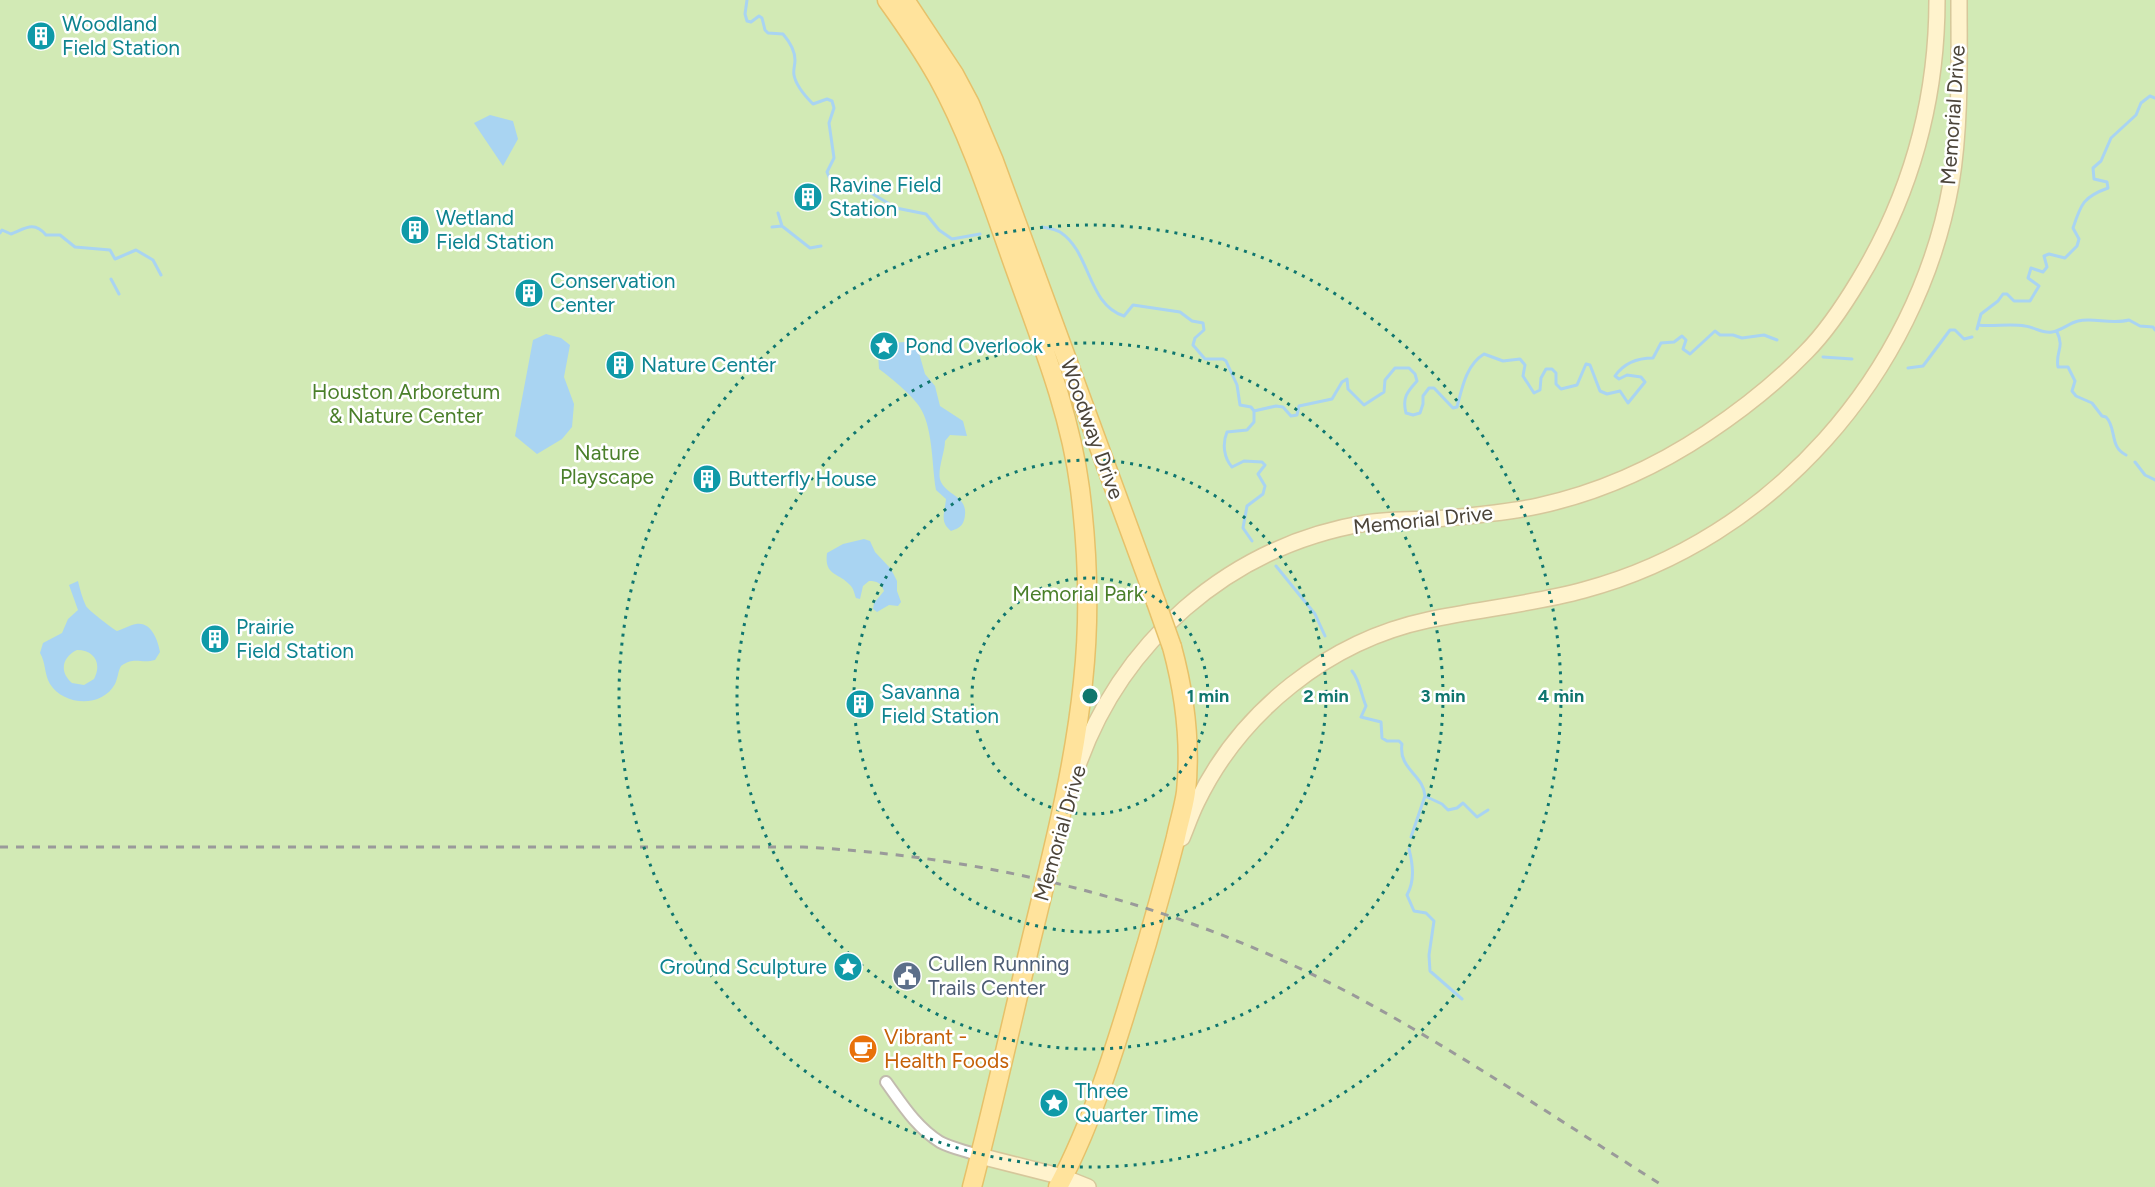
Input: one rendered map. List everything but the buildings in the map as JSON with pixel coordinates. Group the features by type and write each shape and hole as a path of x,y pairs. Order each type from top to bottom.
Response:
{"main road":[{"name":"Woodway Drive","path":"887,0 938,78 953,108 986,189 1034,295 1172,648 1185,705 1188,755 1186,793 1166,880"},
{"name":"Woodway Drive","path":"905,0 954,74 970,104 994,161 1034,295 1072,444 1080,488 1088,602 1083,682 1057,832"},
{"name":"Memorial Drive","path":"972,1187 1057,832 1084,749 1100,714 1141,651 1184,608 1216,584 1254,561 1294,543 1365,523 1402,519 1435,519 1537,507 1609,485 1656,463 1729,418 1769,387 1807,351 1833,320 1876,252 1899,203 1917,153 1929,101 1936,41 1937,0"},
{"name":"Memorial Drive","path":"1060,1182 1109,1065 1166,880 1197,802 1211,776 1250,723 1273,700 1302,676 1344,650 1400,627 1426,620 1583,591 1635,573 1684,552 1763,498 1814,452 1856,405 1898,338 1922,286 1936,245 1954,160 1959,70 1959,0"},
{"path":"980,1156 1060,1182 1088,1187"}],"street":[{"path":"886,1082 916,1122 929,1134 942,1143 980,1156"}],"green space":[{"name":"Memorial Park","path":"0,0 2155,0 2155,1187 0,1187"}],"water":[{"path":"490,115 513,121 518,139 503,166 474,123"},
{"path":"546,334 561,338 570,345 564,377 574,404 572,427 562,439 537,454 515,436 533,340"},
{"path":"905,342 917,346 925,374 935,386 940,406 963,421 967,436 950,435 945,441 940,468 940,478 944,487 960,500 965,509 963,524 951,531 944,520 946,499 936,490 926,419 909,394 879,369 878,353 884,356 890,352 892,343"},
{"path":"864,539 870,541 875,552 891,569 897,581 897,591 901,602 898,606 889,605 877,612 873,609 874,603 884,591 880,584 869,581 863,586 860,599 856,598 850,585 830,570 827,553 843,544"},
{"path":"78,581 86,606 117,631 131,625 146,625 158,642 160,652 155,660 130,661 121,666 115,684 109,692 92,700 73,700 56,691 48,680 40,653 43,643 62,633 68,619 78,610 69,585","holes":["77,650 92,655 97,663 94,679 84,685 72,683 64,670 68,657"]}],"waterway":[{"path":"747,0 745,14 747,21 751,22 759,16 768,33 783,34 793,49 795,79 804,95 813,104 827,99 832,101 834,108 829,123 834,158 827,172 830,179 856,190 868,191 896,208 926,214 939,230 952,239 980,234"},
{"path":"1977,329 1981,314 1998,301 2003,294 2007,294 2014,301 2030,301 2039,286 2028,278 2031,268 2043,272 2047,267 2044,256 2049,254 2065,258 2077,246 2079,239 2073,228 2081,207 2088,198 2108,188 2107,182 2094,179 2093,168 2101,161 2111,138 2136,115 2141,103 2150,96 2155,98"},
{"path":"778,213 782,226 772,227 782,226 810,248 821,246"},
{"path":"0,233 2,230 11,234 34,227 46,235 60,235 75,247 110,250 115,259 136,250 153,260 161,275"},
{"path":"1042,227 1058,231 1070,241 1103,301 1112,310 1124,316 1133,305 1180,312 1192,321 1203,323 1204,330 1195,338 1193,345 1205,359 1226,361 1237,385 1240,405 1251,407 1254,411 1254,422 1247,430 1227,432 1224,446 1227,459 1232,467 1244,461 1262,462 1265,465 1258,474 1265,486 1263,494 1247,506 1243,528 1252,541"},
{"path":"111,279 119,294"},
{"path":"1978,325 2019,325 2049,332 2084,320 2116,322 2129,320 2140,326 2153,327 2155,330"},
{"path":"1908,368 1923,366 1950,330 1955,330 1964,339 1972,337"},
{"path":"1254,411 1276,406 1283,407 1291,416 1297,415 1299,406 1332,399 1342,382 1347,379 1348,389 1364,405 1384,392 1385,380 1395,368 1409,368 1415,374 1417,381 1406,396 1406,413 1413,415 1420,413 1423,396 1429,388 1434,388 1453,408 1457,407 1463,385 1473,364 1484,354 1503,361 1520,359 1525,365 1523,376 1534,393 1540,390 1541,378 1546,369 1552,369 1556,373 1556,384 1561,389 1577,385 1586,364 1590,365 1600,391 1607,394 1620,391 1628,403 1645,382 1641,377 1627,375 1619,379 1615,376 1632,362 1653,358 1661,343 1674,342 1682,336 1686,340 1683,349 1690,354 1715,331 1720,335 1742,338 1764,335 1777,340"},
{"path":"2057,332 2060,342 2058,367 2068,367 2075,381 2072,391 2076,396 2092,403 2102,416 2106,417 2117,447 2126,455"},
{"path":"1823,357 1852,359"},
{"path":"2135,462 2145,475 2155,480"},
{"path":"1276,566 1315,614 1325,636"},
{"path":"1352,671 1359,683 1366,706 1361,717 1381,722 1382,738 1387,741 1399,741 1402,744 1404,760 1424,789 1425,796 1411,837"},
{"path":"1425,796 1442,804 1448,810 1457,808 1463,803 1477,817 1488,810"},
{"path":"1409,849 1412,872 1407,895 1414,911 1426,913 1434,921 1429,955 1430,971 1462,999"}],"railway":[{"path":"0,847 803,847 947,862 1017,875 1087,891 1156,912 1224,936 1290,964 1355,996 1434,1041 1665,1187"}],"place":[{"name":"Woodland Field Station","path":"41,36"},
{"name":"Ravine Field Station","path":"808,197"},
{"name":"Wetland Field Station","path":"415,230"},
{"name":"Conservation Center","path":"529,293"},
{"name":"Pond Overlook","path":"884,346"},
{"name":"Nature Center","path":"620,365"},
{"name":"Butterfly House","path":"707,479"},
{"name":"Prairie Field Station","path":"215,639"},
{"name":"Savanna Field Station","path":"860,704"},
{"name":"Ground Sculpture","path":"848,967"},
{"name":"Cullen Running Trails Center","path":"907,976"},
{"name":"Vibrant - Health Foods","path":"863,1049"},
{"name":"Three Quarter Time","path":"1054,1103"}],"park label":[{"name":"Houston Arboretum & Nature Center","path":"406,404"},
{"name":"Nature Playscape","path":"607,465"}]}
